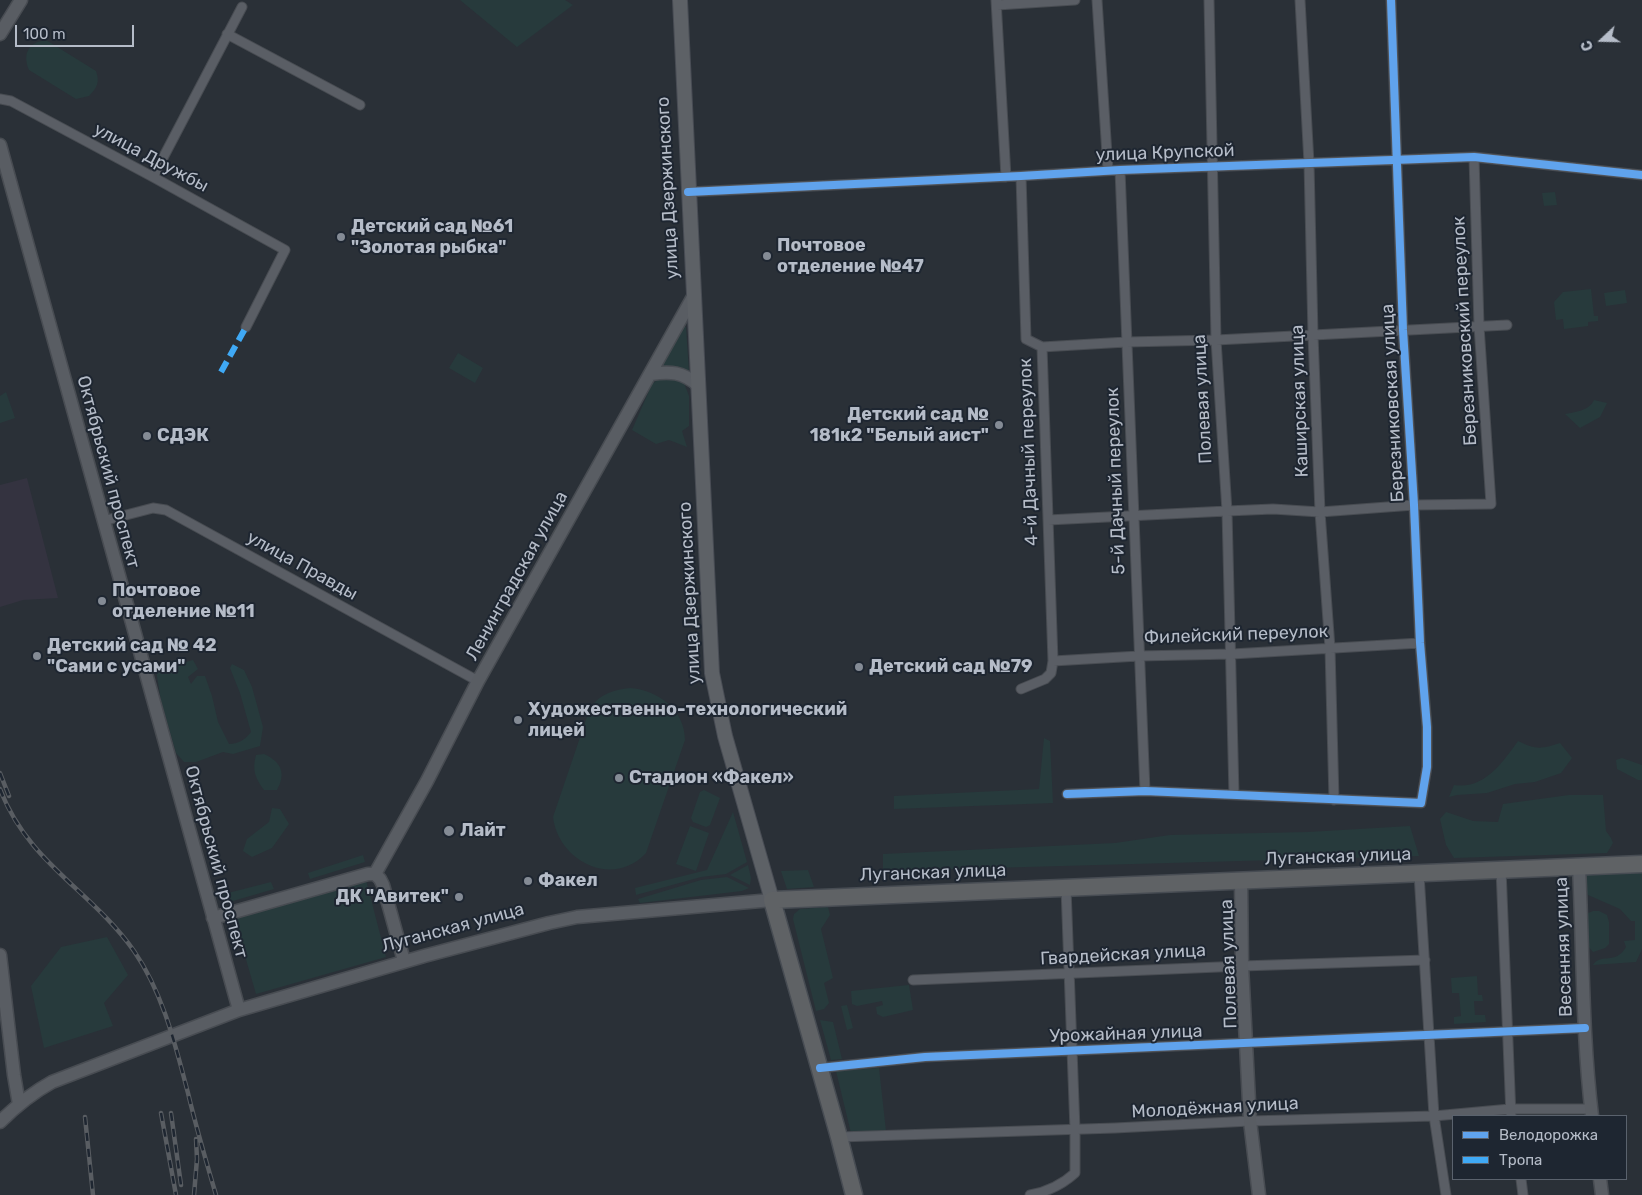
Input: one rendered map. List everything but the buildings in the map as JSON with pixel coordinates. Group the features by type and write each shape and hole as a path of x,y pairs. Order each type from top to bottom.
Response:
{"highway":[{"name":"Луганская улица","path":"772,900 1642,864"},
{"name":"улица Дзержинского","path":"772,900 840,1137 854,1195"}],"main road":[{"path":"0,34 21,0"},
{"name":"улица Дзержинского","path":"680,0 712,673 725,736 772,900"},
{"name":"Октябрьский проспект","path":"0,146 239,1010"},
{"name":"Ленинградская улица","path":"375,874 427,782 478,681 693,297"},
{"path":"651,374 671,372 681,374 689,377 698,385"},
{"name":"Весенняя улица","path":"1579,867 1584,957 1585,1028 1592,1112"},
{"path":"213,918 368,874 375,874 383,885 404,961"},
{"name":"Полевая улица","path":"1241,880 1242,966 1250,1121 1259,1195"},
{"name":"Луганская улица","path":"0,1122 35,1091 52,1082 239,1010 404,961 577,917 772,900"},
{"path":"1,963 6,1052 19,1104"},
{"path":"1600,1180 1602,1195"}],"street":[{"path":"1006,177 997,2 1075,0"},
{"path":"1097,0 1108,170"},
{"name":"Полевая улица","path":"1209,0 1216,340 1227,511 1234,795"},
{"name":"Каширская улица","path":"1300,0 1309,163 1320,512 1330,648 1334,800"},
{"name":"Березниковская улица","path":"1334,800 1421,803 1427,767 1428,727 1420,644 1414,505 1403,330 1391,0"},
{"path":"153,176 242,7"},
{"path":"227,34 360,105"},
{"name":"улица Дружбы","path":"0,99 11,101 153,176 285,250 246,327"},
{"name":"улица Крупской","path":"688,192 1006,177 1108,170 1474,157 1642,175"},
{"name":"Березниковский переулок","path":"1414,505 1491,504 1479,326 1474,157"},
{"name":"5-й Дачный переулок","path":"1120,170 1145,791"},
{"name":"4-й Дачный переулок","path":"1021,176 1026,339 1042,347 1053,660"},
{"path":"1042,347 1507,325"},
{"path":"1048,520 1273,509 1320,512 1414,505"},
{"name":"улица Правды","path":"103,521 153,508 166,510 478,681"},
{"name":"Филейский переулок","path":"1053,660 1232,654 1420,644"},
{"path":"1021,689 1045,679 1051,673 1053,660"},
{"path":"1067,794 1145,791 1334,800"},
{"path":"1501,869 1511,1113"},
{"path":"1419,874 1434,1116 1446,1195"},
{"path":"1030,1195 1042,1194 1076,1174 1066,888"},
{"name":"Гвардейская улица","path":"913,980 1425,960"},
{"name":"Урожайная улица","path":"820,1068 925,1057 1585,1028"},
{"name":"Молодёжная улица","path":"1460,1115 1592,1112"},
{"name":"Молодёжная улица","path":"840,1137 1452,1115"},
{"path":"1521,1180 1523,1195"}],"shaded area":[{"path":"460,0 565,0 573,5 517,47"},
{"path":"46,40 96,71 97,85 89,96 76,99 29,70 26,58 28,49 35,43"},
{"path":"1555,192 1557,205 1544,206 1542,193"},
{"path":"1591,289 1594,316 1598,316 1598,321 1588,322 1588,326 1564,329 1563,319 1556,320 1554,302 1563,292"},
{"path":"1625,290 1627,303 1606,306 1604,293"},
{"path":"683,327 686,327 689,372 661,368"},
{"path":"458,353 483,368 475,383 449,368"},
{"path":"673,377 684,383 689,396 689,426 682,431 687,447 669,440 656,444 632,430 652,384 659,379"},
{"path":"6,392 15,418 0,423 0,396"},
{"path":"1594,400 1607,403 1600,417 1580,428 1565,414 1585,409"},
{"path":"27,478 58,598 23,600 0,607 0,485"},
{"path":"193,660 198,669 188,677 191,684 197,676 205,676 218,722 229,744 241,741 251,732 240,693 230,668 232,664 244,670 252,687 263,727 260,746 233,754 223,752 196,762 184,762 176,753 161,701 156,670"},
{"name":"Стадион «Факел»","path":"630,688 660,697 668,704 680,720 684,729 685,740 646,853 633,864 618,869 603,869 589,865 576,857 565,846 557,833 553,817 590,708 598,699 607,694"},
{"path":"1044,738 1050,741 1053,803 894,809 894,796 1039,789"},
{"path":"1518,741 1539,748 1560,743 1572,758 1561,773 1535,782 1515,784 1487,793 1449,797 1454,785 1475,783 1492,773"},
{"path":"264,754 275,761 281,769 282,774 277,790 264,790 256,778 254,765 256,755"},
{"path":"1622,758 1642,765 1642,780 1638,780 1617,769 1616,760"},
{"path":"704,790 720,798 710,825 706,827 693,822 691,818 700,792"},
{"path":"1569,795 1603,795 1606,831 1613,843 1607,853 1454,858 1446,845 1440,819 1446,812 1473,821 1498,822 1503,804"},
{"path":"272,808 280,809 289,824 272,848 252,857 243,851 247,839 269,822"},
{"path":"733,812 747,862 726,874 701,877 636,895 635,888 707,870"},
{"path":"690,826 709,833 696,871 676,864"},
{"path":"1410,826 1419,856 883,871 883,854 1115,843 1170,835 1308,832"},
{"path":"363,855 365,862 310,879 308,873"},
{"path":"748,865 751,878 750,885 730,875"},
{"path":"808,870 814,887 787,889 781,871"},
{"path":"1642,873 1642,949 1636,962 1593,965 1600,959 1613,958 1622,953 1626,947 1624,941 1635,940 1635,921 1631,921 1620,909 1588,895 1585,889 1586,874"},
{"path":"727,877 749,888 742,891 640,903 638,899 701,880"},
{"path":"366,880 386,957 256,994 234,918"},
{"path":"271,882 274,889 226,903 220,895"},
{"path":"828,907 830,915 821,929 833,978 824,983 829,1003 824,1009 816,1011 793,919 794,914 800,909"},
{"path":"1599,911 1607,915 1609,922 1609,944 1605,948 1593,952 1587,945 1586,914"},
{"path":"107,937 128,975 104,1003 113,1026 44,1048 31,986 61,947"},
{"path":"1477,976 1478,995 1482,995 1483,1001 1474,1001 1475,1015 1485,1015 1486,1022 1454,1024 1454,1017 1461,1016 1459,993 1452,993 1451,978"},
{"path":"909,985 913,1010 883,1017 877,1014 876,1007 883,1005 882,1001 857,1006 852,1004 851,991"},
{"path":"847,1005 853,1028 847,1030 841,1006"},
{"path":"820,1020 833,1022 842,1059 831,1060"},
{"path":"879,1068 886,1131 851,1133 836,1071"}],"railway":[{"path":"0,773 9,796"},
{"path":"0,789 12,815 27,837 44,857 117,930 144,967 167,1019 216,1195"},
{"path":"161,1113 176,1195"},
{"path":"171,1113 181,1185"},
{"path":"85,1117 93,1195"},
{"path":"194,1195 197,1159 196,1139"}],"marked path":[{"path":"221,372 246,327"}],"cycle path":[{"path":"1067,794 1145,791 1421,803 1427,767 1427,727 1420,643 1403,330 1391,0"},
{"path":"688,192 1120,170 1474,157 1642,175"},
{"path":"820,1068 925,1057 1585,1028"}],"place":[{"name":"Детский сад №61 \"Золотая рыбка\"","path":"341,237"},
{"name":"Почтовое отделение №47","path":"767,256"},
{"name":"Детский сад № 181к2 \"Белый аист\"","path":"999,425"},
{"name":"СДЭК","path":"147,436"},
{"name":"Почтовое отделение №11","path":"102,601"},
{"name":"Детский сад № 42 \"Сами с усами\"","path":"37,656"},
{"name":"Детский сад №79","path":"859,667"},
{"name":"Художественно-технологический лицей","path":"518,720"},
{"name":"Стадион «Факел»","path":"619,778"},
{"name":"Лайт","path":"449,831"},
{"name":"Факел","path":"528,881"},
{"name":"ДК \"Авитек\"","path":"459,897"}]}
